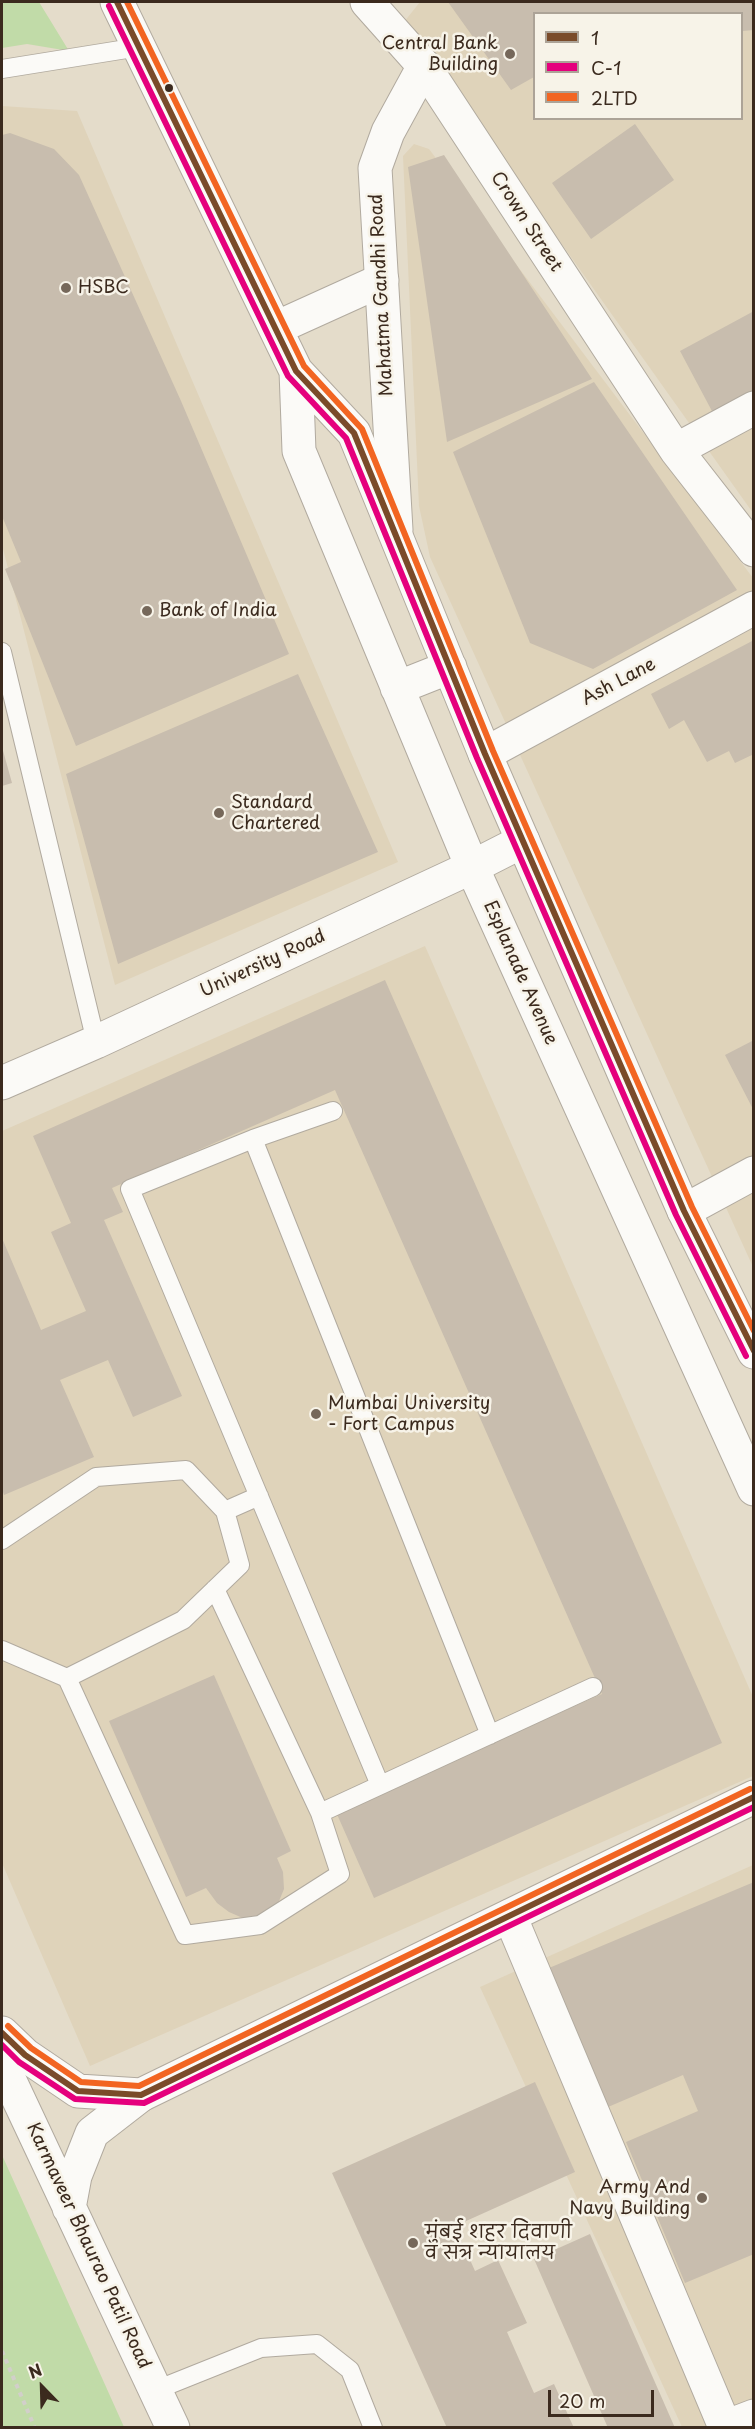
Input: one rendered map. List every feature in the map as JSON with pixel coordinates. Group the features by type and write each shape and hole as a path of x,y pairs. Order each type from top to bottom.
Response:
{"main road":[{"path":"117,2 296,371 354,433 484,754 684,1211 753,1352"},
{"name":"Crown Street","path":"367,2 424,66 676,450 753,550"},
{"name":"Mahatma Gandhi Road","path":"396,535 375,168 388,132 424,66"},
{"path":"276,328 381,280"},
{"name":"Esplanade Avenue","path":"296,371 299,451 472,867 753,1489"},
{"path":"676,450 753,408"},
{"name":"Ash Lane","path":"484,754 753,609"},
{"path":"397,688 450,667"},
{"name":"University Road","path":"2,1083 96,1042 472,867 523,841"},
{"path":"684,1211 753,1173"},
{"path":"69,2208 75,2176 92,2133 141,2095 753,1797"},
{"path":"510,1916 725,2427 753,2416"},
{"path":"2,2033 25,2055 78,2091 141,2095"},
{"name":"Karmaveer Bhaurao Patil Road","path":"2,2064 173,2427"}],"lane":[{"path":"2,69 139,46"},
{"path":"2,652 96,1042"},
{"path":"333,1111 253,1139 130,1189 380,1785"},
{"path":"253,1139 490,1735"},
{"path":"2,1540 96,1477 186,1470 225,1511 240,1565 183,1620 67,1678"},
{"path":"225,1511 259,1496"},
{"path":"2,1650 67,1678 185,1935 260,1925 340,1874 320,1814 215,1589"},
{"path":"320,1814 593,1687"},
{"path":"156,2390 261,2348 317,2344 350,2370 373,2427"}],"path":[{"path":"2,2350 35,2427"}],"shaded area":[{"path":"420,2 753,2 753,513 404,22"},
{"path":"2,106 77,111 398,862 115,985 2,545"},
{"path":"414,144 429,149 753,578 753,1267 430,557 419,506 403,156"},
{"name":"Mumbai University - Fort Campus","path":"425,946 753,1697 753,1776 90,2066 2,1863 2,1131"},
{"path":"753,1865 753,2427 682,2427 480,1987"}],"green space":[{"path":"2,2 39,2 69,51 27,44 2,48"},
{"path":"2,2155 124,2427 2,2427"}],"building":[{"name":"Central Bank Building","path":"448,2 754,2 754,30 743,31 743,12 533,12 533,78 511,90"},
{"path":"635,124 674,180 591,239 552,183"},
{"name":"Bank of India","path":"10,133 54,149 79,175 181,401 289,654 76,746 5,569 21,562 2,516 2,135"},
{"path":"444,155 592,379 447,442 408,167"},
{"path":"754,311 754,392 713,413 680,351"},
{"path":"594,382 737,590 593,669 530,643 453,452"},
{"path":"754,640 754,754 735,763 729,751 707,762 684,720 669,729 651,694"},
{"name":"Standard Chartered","path":"298,674 378,852 118,964 66,774"},
{"path":"2,747 12,783 2,786"},
{"path":"385,980 722,1743 374,1898 336,1812 602,1694 335,1090 112,1188 123,1212 104,1220 182,1396 133,1417 108,1360 60,1380 94,1457 4,1495 2,1489 2,1238 41,1330 86,1311 51,1232 71,1223 33,1136"},
{"path":"754,1040 754,1111 725,1055"},
{"path":"214,1675 291,1851 277,1858 283,1872 284,1889 277,1906 263,1917 245,1919 229,1912 217,1903 206,1888 186,1897 109,1721"},
{"path":"754,1882 754,2254 685,2283 626,2142 698,2111 683,2075 608,2107 549,1968"},
{"name":"मुंबई शहर दिवाणी व सत्र न्यायालय","path":"535,2082 575,2172 455,2226 475,2271 498,2260 527,2323 507,2332 534,2393 554,2384 574,2428 447,2428 332,2173"},
{"path":"590,2234 675,2428 608,2428 534,2259"}],"transit line":[{"name":"1","path":"117,2 296,371 354,433 485,754 684,1211 754,1351"},
{"name":"2LTD","path":"127,2 304,366 362,429 493,751 692,1207 754,1331"},
{"name":"C-1","path":"109,6 288,376 346,438 477,758 676,1215 746,1356"},
{"name":"2LTD","path":"8,2026 31,2048 81,2082 139,2086 750,1789"},
{"name":"1","path":"2,2033 25,2055 78,2091 141,2095 754,1797"},
{"name":"C-1","path":"2,2045 19,2062 75,2099 144,2103 754,1807"}],"place":[{"name":"Central Bank Building","path":"510,54"},
{"name":"HSBC","path":"66,288"},
{"name":"Bank of India","path":"147,611"},
{"name":"Standard Chartered","path":"219,813"},
{"name":"Mumbai University - Fort Campus","path":"316,1414"},
{"name":"Army And Navy Building","path":"702,2198"},
{"name":"मुंबई शहर दिवाणी व सत्र न्यायालय","path":"413,2243"}]}
